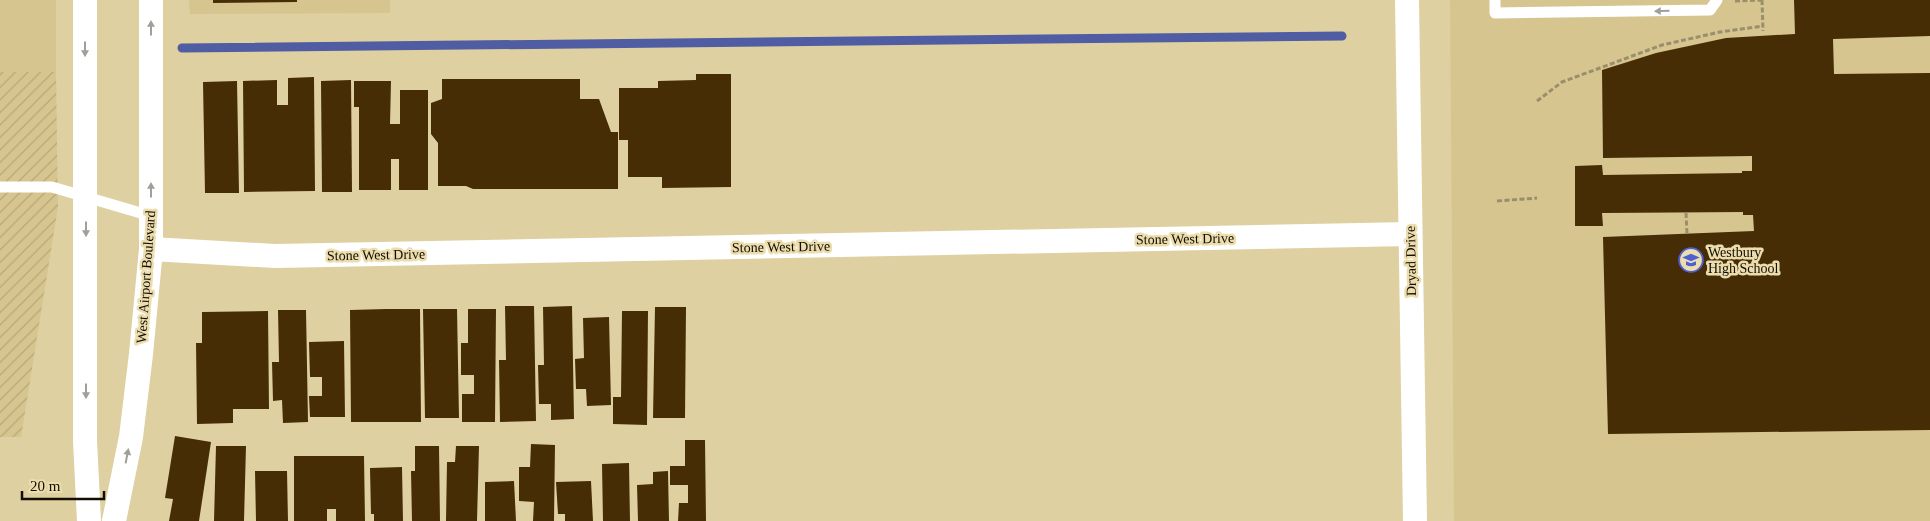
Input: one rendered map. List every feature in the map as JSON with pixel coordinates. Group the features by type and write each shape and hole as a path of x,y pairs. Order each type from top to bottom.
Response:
{"street":[{"path":"85,0 86,441 89,521"},
{"name":"West Airport Boulevard","path":"114,521 130,437 141,354 151,249 151,0"},
{"name":"Dryad Drive","path":"1407,0 1415,521"},
{"name":"Stone West Drive","path":"151,249 275,256 1410,234"}],"lane":[{"path":"1495,0 1495,13 1714,5"},
{"path":"0,187 52,187 151,216"}],"path":[{"path":"1538,101 1562,82 1662,45 1720,32 1763,29 1762,0 1731,1"},
{"path":"1498,201 1537,198"},
{"path":"1686,213 1687,234"}],"shaded area":[{"path":"0,0 56,0 56,72 0,72"},
{"path":"189,0 390,0 390,13 190,14"},
{"name":"Westbury High School","path":"1450,0 1930,0 1930,521 1454,521"},
{"path":"0,72 56,72 58,207 21,437 0,437"}],"building":[{"path":"213,0 297,0 297,2 213,3"},
{"path":"1794,0 1930,0 1930,36 1833,39 1834,74 1930,73 1930,430 1608,434 1603,237 1754,231 1753,215 1743,215 1743,212 1602,213 1603,226 1575,226 1575,166 1602,165 1603,175 1742,173 1742,171 1752,171 1752,156 1603,158 1602,70 1656,53 1726,38 1795,34"},
{"path":"696,74 731,74 731,187 662,188 662,177 628,177 628,140 619,140 619,88 658,88 658,81 696,80"},
{"path":"314,77 315,191 244,192 243,81 277,80 277,105 288,105 288,78"},
{"path":"442,79 580,79 580,99 599,99 611,132 618,132 618,189 473,189 466,186 438,186 438,143 431,134 431,103 442,99"},
{"path":"351,80 352,192 322,192 321,81"},
{"path":"237,81 239,193 205,193 203,82"},
{"path":"354,81 391,81 390,124 400,124 400,90 428,90 428,190 399,190 399,159 391,159 391,190 359,190 359,107 354,107"},
{"path":"505,306 534,306 536,421 500,422 499,360 506,360"},
{"path":"572,306 574,419 551,420 551,404 539,404 538,365 544,365 543,307"},
{"path":"655,307 686,307 685,418 653,418"},
{"path":"420,309 421,422 351,422 350,310"},
{"path":"423,309 457,309 459,418 425,418"},
{"path":"468,309 496,309 495,422 462,422 462,394 474,394 474,375 461,375 461,343 468,343"},
{"path":"278,310 306,310 308,422 283,423 282,400 273,401 272,362 279,362"},
{"path":"268,311 269,409 233,409 233,423 197,424 196,343 202,343 202,312"},
{"path":"622,311 648,311 647,425 613,424 613,397 621,397"},
{"path":"609,317 611,405 587,406 586,389 576,389 575,359 584,358 583,318"},
{"path":"344,341 345,417 310,417 309,396 322,396 322,377 310,377 309,342"},
{"path":"175,436 211,442 199,521 169,521 173,499 165,498"},
{"path":"685,440 705,440 706,521 678,521 679,503 688,503 688,485 670,485 670,466 685,466"},
{"path":"531,444 555,445 554,521 533,521 534,502 519,501 519,467 530,467"},
{"path":"216,446 246,446 244,521 214,521"},
{"path":"415,446 439,446 440,521 412,521 411,471 415,471"},
{"path":"456,446 479,446 477,521 446,521 447,462 455,462"},
{"path":"294,456 364,456 365,521 336,521 336,509 327,509 327,521 294,521"},
{"path":"629,463 630,521 603,521 602,464"},
{"path":"402,467 403,521 374,521 374,514 371,514 370,468"},
{"path":"255,471 287,471 288,521 256,521"},
{"path":"668,471 669,521 638,521 637,485 653,484 653,472"},
{"path":"514,481 516,521 485,521 485,482"},
{"path":"591,481 593,521 565,521 565,514 558,514 556,482"}],"waterway":[{"path":"182,48 1342,36"}],"place":[{"name":"Westbury High School","path":"1691,260"}]}
